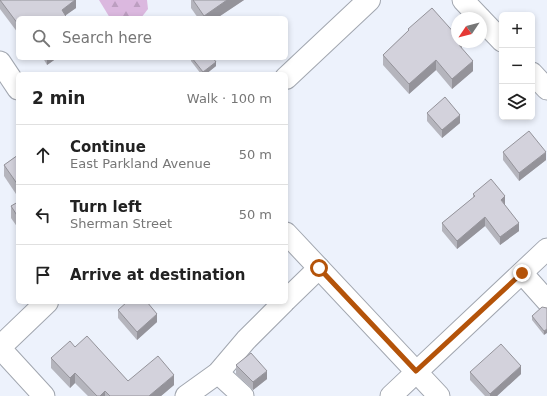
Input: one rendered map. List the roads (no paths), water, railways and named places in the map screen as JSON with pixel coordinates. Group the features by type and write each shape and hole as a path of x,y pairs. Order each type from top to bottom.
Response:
{"main road":[{"path":"288,76 369,0"},
{"path":"0,347 45,304"}],"street":[{"path":"463,0 475,12"},
{"path":"487,25 499,38"},
{"path":"0,62 16,86"},
{"path":"535,76 547,89"},
{"path":"288,235 439,396"},
{"path":"391,396 547,250"},
{"path":"288,298 319,268"},
{"path":"522,273 547,301"},
{"path":"186,396 218,373 246,340 282,304"},
{"path":"0,347 44,396"},
{"path":"218,373 243,396"}]}
